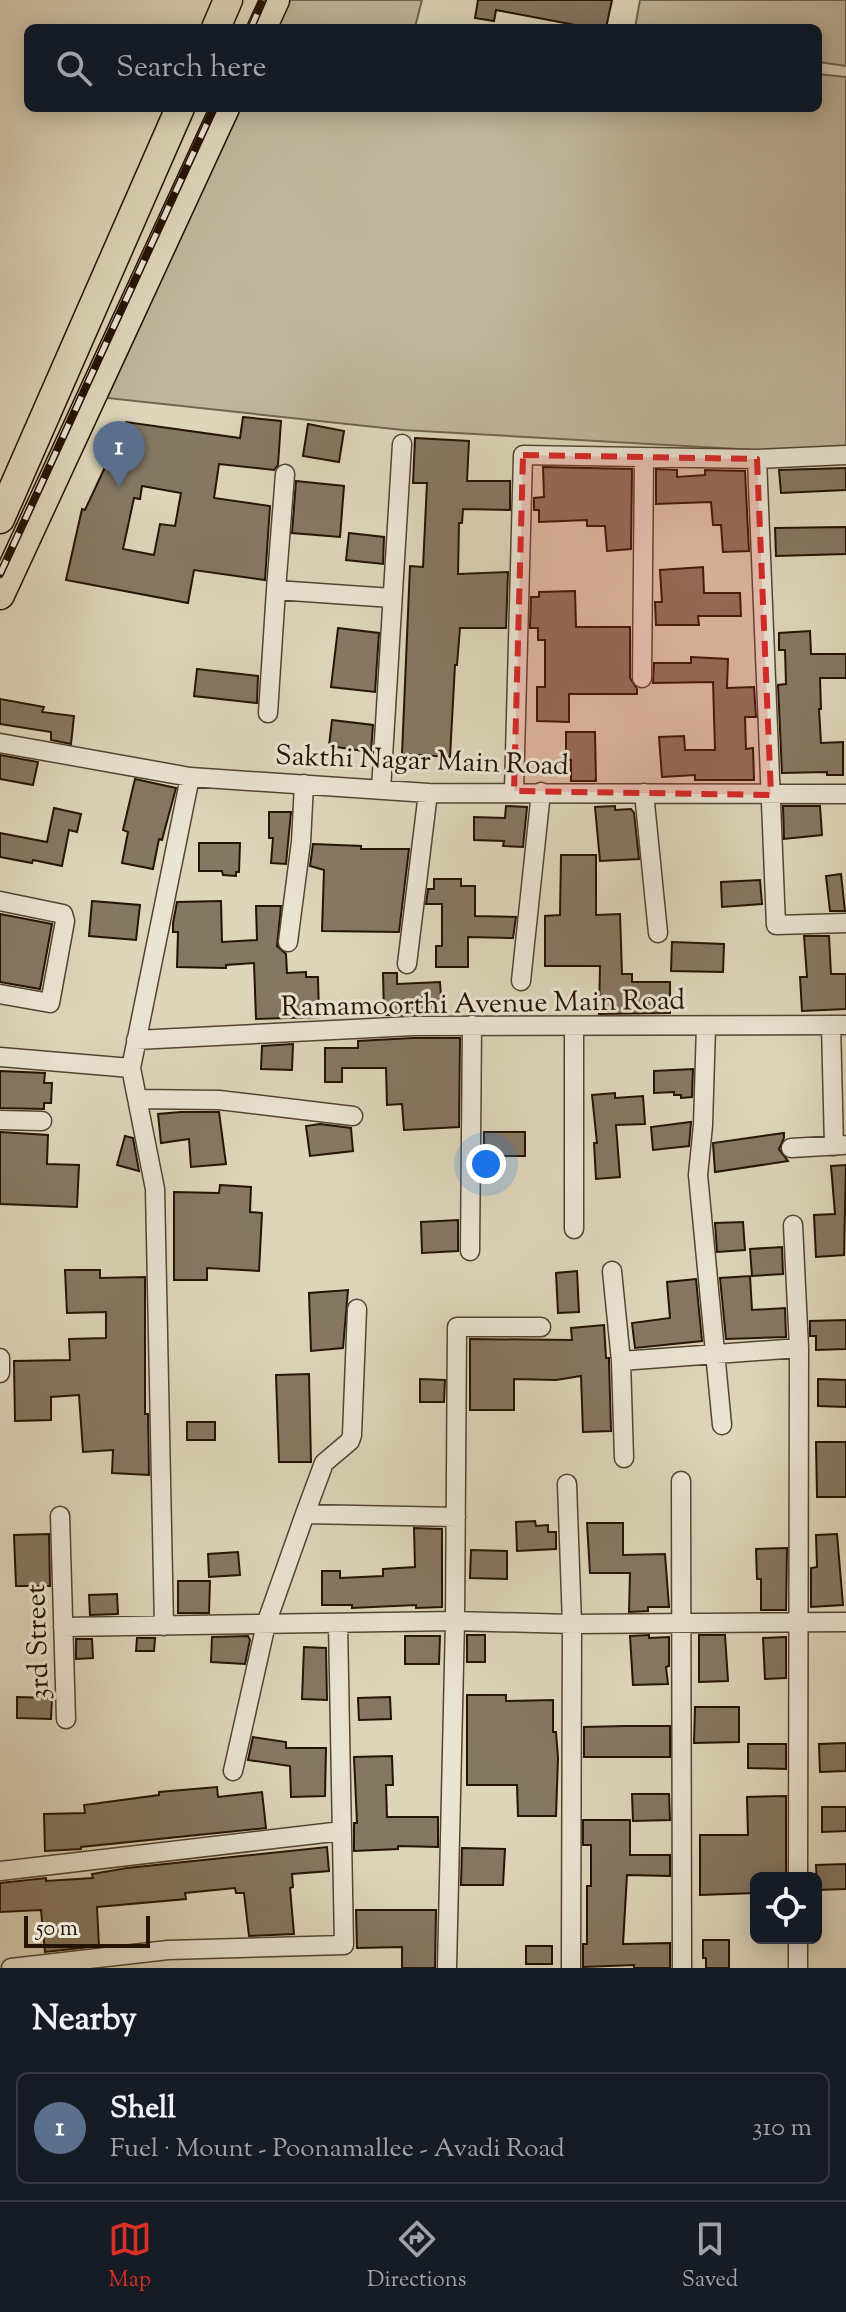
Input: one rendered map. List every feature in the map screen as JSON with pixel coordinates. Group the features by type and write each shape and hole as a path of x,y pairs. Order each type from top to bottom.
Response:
{"main road":[{"path":"218,24 228,0"},
{"path":"264,24 275,0"},
{"path":"0,519 178,112"},
{"path":"0,595 223,112"}],"street":[{"path":"381,790 402,444"},
{"path":"514,791 523,455 757,459 846,455"},
{"path":"642,678 644,459"},
{"path":"757,459 776,925 846,923"},
{"path":"268,713 285,474"},
{"path":"276,590 392,598"},
{"name":"Sakthi Nagar Main Road","path":"0,743 190,777 428,793 846,794"},
{"path":"164,1626 155,1189 131,1068 190,777"},
{"path":"288,942 301,842 304,784"},
{"path":"521,981 541,792"},
{"path":"407,964 428,793"},
{"path":"644,793 658,933"},
{"path":"0,901 63,914 65,921 50,1003 0,994"},
{"path":"470,1251 472,1025"},
{"name":"Ramamoorthi Avenue Main Road","path":"136,1040 472,1025 838,1025"},
{"path":"791,1148 840,1145 838,1025"},
{"path":"574,1026 574,1229"},
{"path":"706,1026 698,1175 722,1425"},
{"path":"0,1057 131,1068"},
{"path":"137,1099 219,1100 353,1116"},
{"path":"0,1120 42,1121"},
{"path":"793,1225 799,1348 798,1872"},
{"path":"612,1271 621,1361 624,1458"},
{"path":"233,1771 266,1624 324,1463 350,1441 352,1435 357,1309"},
{"path":"447,1968 455,1621 457,1327 541,1327"},
{"path":"621,1361 799,1348"},
{"path":"0,1358 0,1373"},
{"path":"681,1481 682,1968"},
{"path":"567,1484 572,1624 571,1968"},
{"path":"305,1514 456,1517"},
{"name":"3rd Street","path":"60,1516 66,1719"},
{"path":"63,1627 455,1621 572,1624 846,1622"},
{"path":"11,1968 344,1945 338,1623"},
{"path":"0,1871 342,1831"},
{"path":"798,1944 798,1968"}],"highlighted area":[{"path":"523,455 757,459 771,795 514,791"}],"shaded area":[{"path":"290,0 422,0 416,24 279,24"},
{"path":"640,0 846,0 846,66 822,63 822,24 636,24"},
{"path":"822,74 846,77 846,447 756,450 403,430 107,398 238,112 822,112"}],"building":[{"path":"478,0 612,0 607,24 570,24 496,10 494,21 475,18"},
{"path":"243,417 281,421 278,465 274,470 219,464 214,498 270,506 265,580 194,570 188,603 66,580 82,509 85,510 126,422 240,438","holes":["142,486 181,493 175,526 160,524 154,555 123,549 134,498 140,499"]},
{"path":"308,424 344,431 339,462 303,456"},
{"path":"415,438 469,441 467,481 510,481 510,510 463,509 462,523 459,523 458,574 508,572 506,628 460,628 450,757 402,754 410,566 423,567 427,483 413,483"},
{"path":"543,467 632,469 631,549 607,551 605,526 587,526 587,520 539,522 539,510 534,510 534,498 544,497"},
{"path":"846,468 846,490 781,493 779,470"},
{"path":"656,469 677,470 677,477 705,475 705,470 745,471 749,551 723,552 721,525 713,525 711,502 656,504"},
{"path":"296,481 344,486 340,537 292,533"},
{"path":"846,527 846,554 776,556 775,528"},
{"path":"349,533 384,537 383,564 346,560"},
{"path":"703,567 704,593 740,593 741,616 698,616 699,625 656,625 655,602 662,602 660,570"},
{"path":"575,591 576,627 630,627 630,678 637,694 569,694 569,722 537,721 537,687 545,687 545,640 538,640 538,628 530,628 531,597 539,597 539,592"},
{"path":"338,628 379,633 375,692 331,687"},
{"path":"810,631 811,654 846,654 846,678 820,678 819,709 821,743 843,742 843,775 827,775 827,772 782,773 778,685 786,684 785,650 779,650 779,633"},
{"path":"691,657 728,659 727,688 754,687 756,717 745,717 746,749 753,748 754,780 695,780 695,775 662,777 659,737 684,736 685,750 715,750 713,682 653,683 654,663 691,663"},
{"path":"197,669 258,676 257,703 194,696"},
{"path":"0,699 44,707 42,712 74,716 71,744 51,740 51,732 0,724"},
{"path":"332,720 373,725 371,752 329,746"},
{"path":"566,732 595,732 596,781 571,781 571,760 566,760"},
{"path":"0,755 38,762 33,785 0,779"},
{"path":"135,779 176,788 162,840 159,839 153,869 122,863 128,832 123,830"},
{"path":"506,806 527,807 523,847 503,846 504,841 474,840 474,817 505,818"},
{"path":"615,806 615,810 631,809 634,813 639,859 600,861 595,807"},
{"path":"783,806 820,806 822,835 784,839"},
{"path":"54,808 81,814 77,832 69,830 62,866 0,857 0,833 47,842"},
{"path":"269,812 291,812 286,864 271,863 273,838 269,838"},
{"path":"199,843 240,843 239,872 236,876 223,875 222,871 199,871"},
{"path":"313,844 361,846 361,849 409,849 399,932 322,931 324,870 310,866"},
{"path":"561,855 596,855 596,915 620,914 622,974 632,974 632,982 670,982 670,1013 599,1014 600,966 545,966 545,916 560,915"},
{"path":"841,874 845,911 830,911 826,876"},
{"path":"434,879 461,879 461,886 475,886 475,916 516,917 513,938 468,937 468,967 436,967 436,946 442,946 442,904 426,904 428,889 434,889"},
{"path":"760,880 762,904 722,907 721,882"},
{"path":"92,901 140,905 136,940 89,936"},
{"path":"221,901 222,942 257,940 256,906 281,906 277,946 286,954 287,973 306,972 306,977 318,977 319,1017 256,1019 254,963 226,965 226,968 177,967 178,932 173,932 173,923 177,902"},
{"path":"0,914 52,924 40,989 0,982"},
{"path":"804,936 829,936 831,974 846,974 846,1009 802,1011 800,977 807,977"},
{"path":"672,942 724,944 723,972 671,971"},
{"path":"383,973 397,973 397,984 440,982 442,1014 384,1015"},
{"path":"460,1038 459,1127 404,1130 402,1104 387,1105 386,1068 342,1068 342,1082 325,1082 325,1048 358,1048 358,1041"},
{"path":"293,1044 292,1070 261,1069 262,1046"},
{"path":"693,1069 692,1097 681,1098 674,1092 654,1093 654,1071"},
{"path":"0,1071 45,1073 44,1083 52,1083 51,1103 44,1103 44,1109 0,1108"},
{"path":"615,1093 615,1098 643,1096 645,1124 616,1125 620,1177 596,1179 594,1143 597,1143 592,1095"},
{"path":"219,1112 226,1164 191,1167 189,1139 161,1143 158,1114"},
{"path":"691,1122 689,1146 653,1150 651,1127"},
{"path":"320,1124 351,1128 353,1151 310,1156 306,1126"},
{"path":"0,1132 48,1135 47,1164 79,1165 77,1207 0,1204"},
{"path":"484,1132 525,1132 525,1156 484,1156"},
{"path":"784,1133 779,1149 788,1161 715,1172 713,1143"},
{"path":"125,1136 133,1138 139,1171 117,1165"},
{"path":"846,1165 844,1255 816,1257 814,1215 835,1214 831,1166"},
{"path":"220,1185 251,1187 250,1212 262,1213 259,1271 207,1268 207,1280 174,1280 174,1192 219,1193"},
{"path":"458,1220 458,1251 422,1253 421,1222"},
{"path":"743,1222 745,1250 717,1252 715,1223"},
{"path":"782,1247 783,1274 752,1276 750,1249"},
{"path":"65,1270 100,1270 100,1278 145,1277 145,1414 148,1414 149,1475 112,1473 113,1450 83,1452 79,1395 51,1397 51,1420 15,1421 14,1361 70,1360 69,1339 106,1338 106,1312 67,1313"},
{"path":"577,1271 579,1312 558,1313 556,1273"},
{"path":"750,1276 752,1310 785,1308 786,1337 726,1339 720,1278"},
{"path":"696,1279 702,1341 635,1348 632,1323 670,1318 667,1282"},
{"path":"348,1290 343,1348 311,1351 309,1293"},
{"path":"846,1320 846,1349 816,1350 816,1336 810,1336 810,1321"},
{"path":"604,1325 606,1358 609,1358 611,1431 583,1432 581,1376 556,1380 514,1379 514,1410 470,1410 470,1339 572,1340 571,1328"},
{"path":"309,1374 311,1462 279,1462 276,1375"},
{"path":"420,1379 445,1380 444,1402 420,1402"},
{"path":"818,1379 846,1380 846,1407 818,1406"},
{"path":"187,1422 215,1422 215,1440 187,1440"},
{"path":"816,1442 846,1442 846,1497 817,1497"},
{"path":"535,1521 536,1526 548,1525 548,1532 556,1532 556,1549 517,1551 516,1522"},
{"path":"587,1523 623,1523 623,1555 665,1554 669,1607 648,1607 648,1611 629,1612 630,1573 590,1573"},
{"path":"414,1528 442,1529 442,1607 352,1608 352,1605 322,1605 322,1571 340,1571 340,1578 383,1576 383,1569 415,1567"},
{"path":"49,1534 50,1586 16,1586 14,1535"},
{"path":"837,1534 843,1605 811,1607 811,1568 817,1567 816,1535"},
{"path":"787,1548 786,1610 761,1610 761,1579 757,1579 756,1549"},
{"path":"471,1550 507,1551 507,1579 470,1578"},
{"path":"238,1552 240,1575 209,1577 208,1554"},
{"path":"178,1581 210,1581 209,1613 178,1613"},
{"path":"117,1594 118,1614 90,1615 89,1595"},
{"path":"467,1635 485,1635 485,1662 467,1662"},
{"path":"649,1635 649,1638 669,1637 668,1684 633,1685 630,1636"},
{"path":"699,1635 725,1635 728,1681 699,1682"},
{"path":"248,1636 250,1640 245,1664 211,1662 212,1637"},
{"path":"405,1636 440,1636 439,1664 405,1664"},
{"path":"786,1637 786,1678 765,1679 763,1638"},
{"path":"137,1638 155,1638 154,1651 136,1651"},
{"path":"76,1639 92,1639 93,1658 76,1659"},
{"path":"304,1647 326,1648 327,1700 302,1699"},
{"path":"467,1695 506,1695 506,1701 553,1700 553,1732 556,1732 558,1758 556,1816 518,1816 517,1785 467,1785"},
{"path":"17,1697 52,1698 51,1719 17,1718"},
{"path":"390,1697 391,1719 359,1720 358,1698"},
{"path":"695,1707 739,1707 739,1742 694,1743"},
{"path":"670,1726 670,1757 584,1757 584,1727"},
{"path":"253,1737 286,1742 286,1748 326,1748 325,1796 291,1797 290,1766 248,1760"},
{"path":"846,1743 846,1771 820,1772 819,1744"},
{"path":"748,1744 786,1744 786,1769 748,1768"},
{"path":"392,1756 393,1785 386,1785 387,1817 438,1817 438,1847 398,1846 398,1849 354,1851 354,1823 357,1823 354,1757"},
{"path":"217,1787 218,1797 262,1792 266,1828 45,1851 44,1814 85,1813 84,1805 159,1795 159,1792"},
{"path":"632,1794 669,1794 670,1820 633,1821"},
{"path":"786,1796 786,1872 750,1872 750,1893 700,1895 700,1835 748,1835 747,1797"},
{"path":"822,1807 846,1807 846,1831 822,1832"},
{"path":"583,1820 630,1820 630,1855 670,1855 670,1876 627,1875 623,1944 670,1943 670,1968 634,1968 634,1965 583,1967 583,1944 587,1944 587,1886 591,1886 591,1845 583,1845"},
{"path":"327,1847 329,1871 292,1874 293,1887 290,1888 294,1934 249,1936 244,1893 236,1893 235,1888 185,1893 186,1899 97,1907 99,1946 45,1952 41,1910 0,1912 0,1883 46,1878 46,1881 93,1878 92,1874 127,1868"},
{"path":"462,1848 505,1849 503,1885 461,1885"},
{"path":"846,1864 846,1889 822,1890 822,1872 816,1872 816,1865"},
{"path":"356,1910 436,1910 435,1968 402,1968 402,1947 357,1948"},
{"path":"703,1940 729,1940 729,1968 706,1968"},
{"path":"526,1946 552,1946 552,1964 526,1964"}],"railway":[{"path":"253,24 263,0"},
{"path":"0,574 212,112"}],"place":[{"name":"Shell","path":"119,487"}]}
